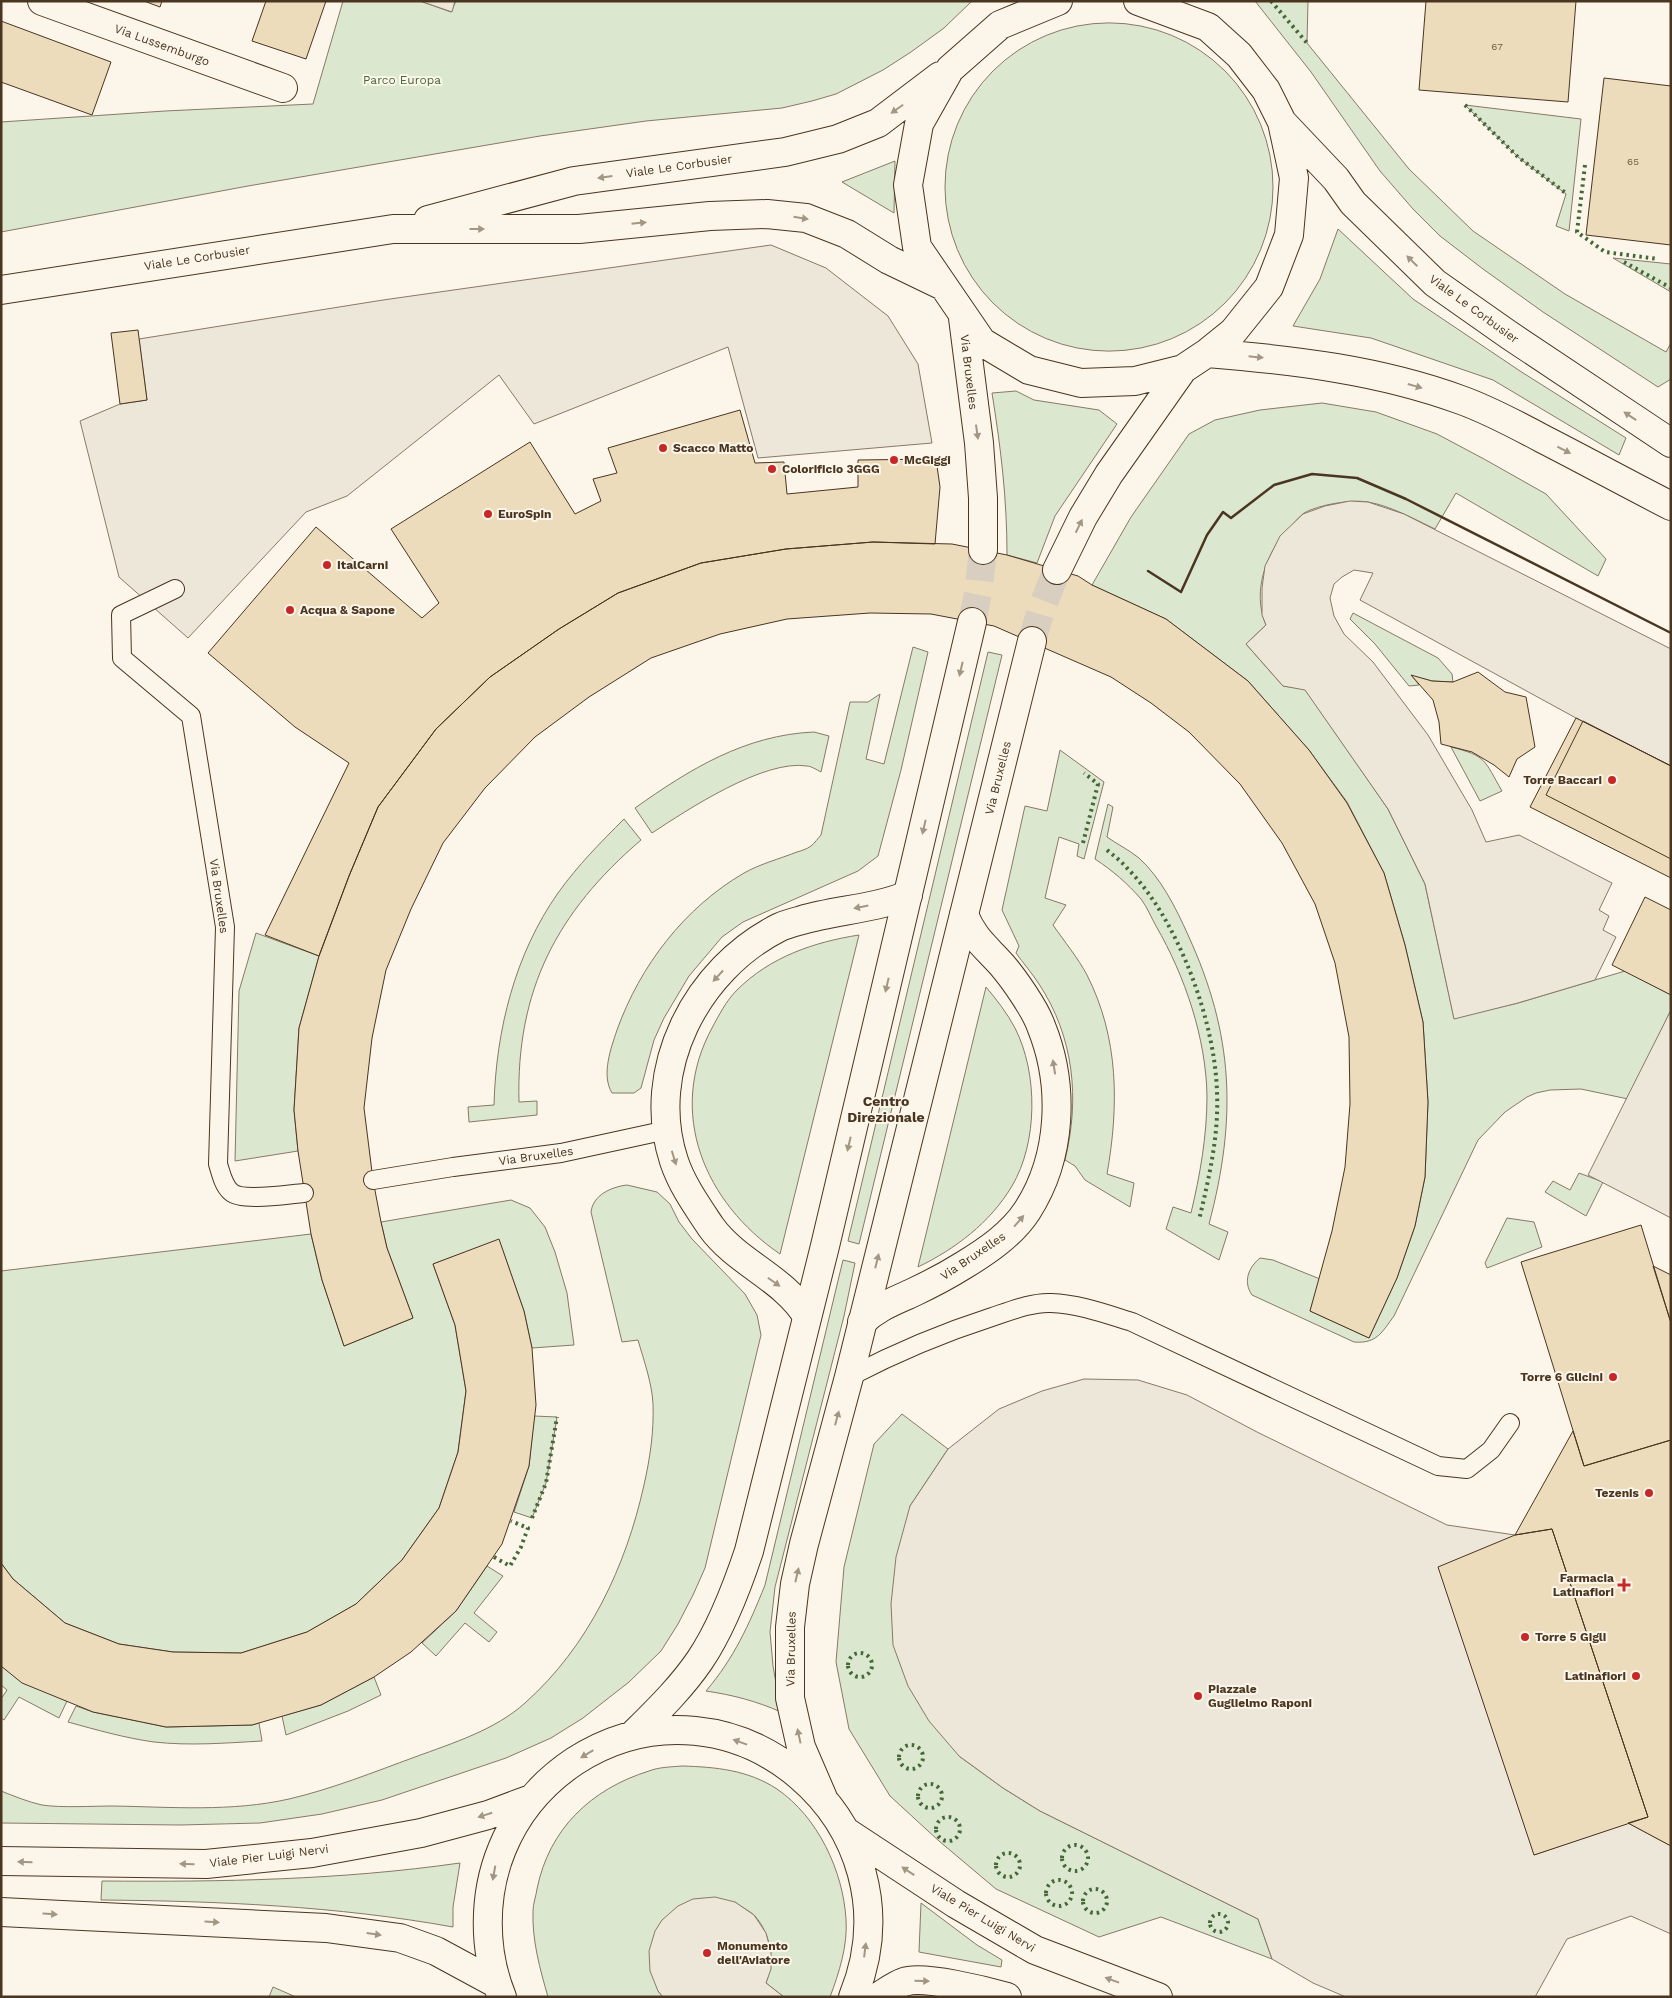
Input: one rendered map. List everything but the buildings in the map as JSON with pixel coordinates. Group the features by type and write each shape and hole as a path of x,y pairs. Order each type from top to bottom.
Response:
{"street":[{"name":"Via Lussemburgo","path":"42,1 283,88"},
{"path":"1015,1 1000,25 950,69 919,124 908,185 917,247 982,342 1028,370 1081,383 1135,381 1183,369 1207,353 1232,332 1269,287 1289,235 1294,178 1282,122 1266,90 1239,56 1208,27 1191,1"},
{"path":"1000,25 1058,1"},
{"path":"1138,1 1208,27"},
{"name":"Viale Le Corbusier","path":"1,290 393,229 574,181 785,152 838,139 878,123 950,69"},
{"name":"Viale Le Corbusier","path":"1282,122 1336,179 1353,203 1435,282 1509,335 1671,443"},
{"name":"Viale Le Corbusier","path":"393,229 579,229 710,216 767,214 806,218 847,234 889,260 944,287"},
{"name":"Via Bruxelles","path":"962,314 979,443 983,498 983,550"},
{"path":"1207,353 1265,358 1348,369 1461,400 1518,426 1671,506"},
{"path":"1057,570 1083,517 1109,474 1183,369"},
{"path":"632,1736 674,1693 700,1660 737,1587 749,1551 825,1246 972,622"},
{"name":"Via Bruxelles","path":"823,1798 801,1747 790,1698 790,1627 795,1584 1032,641"},
{"path":"807,1316 789,1292 750,1265 713,1229 689,1194 674,1161 667,1130 666,1093 669,1064 690,1011 720,974 746,950 781,926 810,918 894,901 908,895"},
{"name":"Via Bruxelles","path":"862,1322 881,1307 932,1284 964,1266 1009,1232 1026,1212 1042,1186 1050,1161 1055,1129 1057,1088 1052,1057 1041,1024 1003,966 971,931 964,915"},
{"path":"500,1991 492,1965 487,1914 495,1865 510,1830 531,1799 558,1772 593,1750 632,1736 662,1731 687,1730 724,1736 757,1748 796,1771 823,1798 846,1831 862,1870 868,1915 865,1955 853,1997"},
{"name":"Viale Pier Luigi Nervi","path":"1,1861 206,1864 312,1853 421,1833 488,1814 531,1799"},
{"name":"Viale Pier Luigi Nervi","path":"846,1831 956,1904 1035,1950 1158,1997"},
{"path":"1,1912 326,1928 400,1938 436,1951 500,1991"},
{"path":"878,1997 906,1981 935,1982 969,1987 1007,1997"}],"lane":[{"name":"Via Bruxelles","path":"174,589 121,615 122,658 191,716 225,927 218,1164 224,1181 232,1193 246,1197 304,1193"},
{"name":"Via Bruxelles","path":"373,1180 561,1153 667,1130"},
{"path":"848,1377 884,1358 952,1330 1014,1309 1050,1303 1084,1308 1132,1322 1438,1466 1467,1469 1492,1450 1510,1423"}],"green space":[{"name":"Parco Europa","path":"343,1 420,1 451,12 456,1 972,1 944,28 883,70 836,94 812,101 782,108 646,121 540,136 248,186 1,232 1,122 165,111 313,104"},
{"path":"1255,1 1308,1 1307,43 1409,169 1473,231 1565,294 1666,352 1671,343 1671,379 1658,387 1543,312 1440,236 1413,209 1380,171 1311,72"},
{"path":"1093,23 1125,23 1157,30 1187,42 1213,60 1236,83 1254,109 1261,124 1270,155 1273,187 1270,219 1261,250 1254,265 1236,291 1213,314 1187,332 1157,344 1125,351 1093,351 1061,344 1031,332 1005,314 982,291 964,265 952,235 945,203 945,171 952,139 964,109 982,83 1005,60 1031,42 1061,30"},
{"path":"1465,105 1581,119 1569,231 1556,226 1566,194 1518,157"},
{"path":"895,161 894,213 842,182"},
{"path":"1338,229 1413,299 1520,371 1626,438 1619,455 1493,380 1371,338 1293,326 1320,279"},
{"path":"1613,258 1671,264 1671,292"},
{"path":"1016,391 1034,400 1099,410 1117,424 1055,516 1037,563 1007,555 1003,474 992,393"},
{"path":"1322,403 1376,412 1437,434 1484,459 1546,494 1606,559 1598,576 1456,493 1435,529 1394,510 1368,502 1344,502 1310,510 1304,513 1284,534 1269,558 1264,571 1260,598 1266,625 1246,644 1283,686 1305,689 1388,809 1425,884 1454,1018 1518,1003 1625,971 1671,995 1671,1010 1628,1099 1581,1089 1550,1090 1536,1093 1505,1112 1478,1140 1394,1316 1378,1336 1362,1342 1354,1342 1252,1295 1247,1280 1252,1266 1260,1258 1273,1260 1320,1279 1310,1311 1369,1338 1397,1278 1415,1226 1425,1177 1428,1102 1423,1022 1405,945 1384,873 1347,802 1309,750 1248,681 1166,619 1092,585 1131,517 1189,434 1215,420 1260,410"},
{"path":"1353,613 1438,658 1452,674 1453,682 1432,681 1412,676 1419,685 1409,686 1375,644 1350,619"},
{"path":"913,647 928,652 901,770 878,856 858,871 743,922 722,937 689,976 664,1018 654,1040 641,1088 634,1093 612,1093 607,1078 610,1053 627,1006 651,961 684,921 722,887 763,864 808,848 821,835 850,702 868,702 880,694 866,759 884,764"},
{"path":"988,652 1002,655 859,1244 848,1241"},
{"path":"814,732 829,736 821,772 807,766 789,766 770,770 726,788 652,833 635,808 676,780 719,756 765,740"},
{"path":"1451,747 1472,753 1483,761 1502,791 1480,801"},
{"path":"1060,750 1104,782 1084,859 1077,856 1079,844 1059,837 1045,898 1066,905 1053,925 1087,975 1098,999 1105,1023 1114,1073 1113,1123 1107,1174 1134,1183 1130,1207 1085,1180 1075,1166 1065,1160 1070,1137 1073,1091 1067,1047 1051,1004 1016,953 1019,946 1002,910 1025,806 1047,811"},
{"path":"1108,804 1113,807 1107,837 1139,858 1167,894 1188,935 1215,1007 1226,1077 1227,1112 1224,1148 1209,1224 1228,1232 1219,1260 1166,1229 1173,1207 1191,1213 1200,1170 1207,1111 1206,1074 1203,1052 1185,986 1147,909 1141,899 1120,877 1095,859"},
{"path":"624,819 641,840 612,867 586,896 565,925 547,956 534,989 525,1024 520,1062 519,1102 537,1101 537,1115 469,1122 468,1107 494,1105 499,1049 504,1021 519,967 530,941 558,893 590,854"},
{"path":"256,933 319,956 299,1028 294,1110 298,1151 235,1161 239,991"},
{"path":"859,935 780,1254 754,1233 731,1209 713,1182 701,1154 694,1123 693,1092 699,1060 712,1028 723,1008 733,994 750,978 778,960 809,947"},
{"path":"986,987 1002,1007 1015,1028 1023,1046 1028,1065 1032,1107 1027,1149 1021,1168 1012,1186 993,1212 971,1234 945,1252 918,1267"},
{"path":"1579,1173 1603,1182 1586,1216 1545,1192 1553,1181 1570,1190"},
{"path":"627,1185 657,1192 670,1204 679,1222 692,1239 745,1294 757,1315 761,1335 705,1568 678,1624 661,1651 629,1682 583,1718 551,1738 506,1758 382,1800 322,1814 260,1823 180,1825 1,1823 1,1791 42,1805 68,1807 179,1808 246,1806 305,1795 353,1780 473,1735 513,1712 548,1681 586,1630 602,1603 615,1575 636,1515 650,1455 653,1414 649,1380 638,1340 622,1342 591,1212 595,1201 604,1193"},
{"path":"511,1200 530,1208 545,1227 555,1252 567,1293 574,1345 532,1348 524,1311 499,1240 433,1264 455,1325 466,1391 458,1452 439,1508 402,1560 356,1604 307,1632 241,1653 173,1652 119,1644 65,1623 13,1579 1,1563 1,1271 311,1234 322,1280 344,1346 413,1318 387,1248 381,1222"},
{"path":"1507,1218 1534,1222 1542,1247 1487,1268 1485,1263"},
{"path":"843,1260 855,1263 844,1316 775,1587 770,1632 773,1666 781,1712 744,1699 706,1691 733,1654 765,1585"},
{"path":"902,1414 948,1449 910,1506 959,1756 1003,1788 1040,1811 1258,1919 1272,1959 1161,1917 1099,1937 996,1889 939,1841 890,1796 849,1729 836,1662 844,1567 874,1444"},
{"path":"534,1416 557,1417 546,1483 532,1518 514,1512 529,1466"},
{"path":"487,1566 503,1576 474,1613 497,1632 489,1642 465,1623 436,1656 422,1643 456,1611"},
{"path":"1,1666 67,1701 59,1718 19,1697 4,1720 1,1718 1,1699 7,1690 1,1685"},
{"path":"374,1677 381,1695 348,1711 286,1735 282,1716 321,1705"},
{"path":"76,1706 93,1712 166,1727 252,1725 259,1723 262,1741 181,1744 132,1738 68,1722"},
{"path":"665,1767 707,1767 731,1771 766,1783 792,1801 805,1814 816,1830 834,1864 840,1882 846,1919 846,1939 840,1969 830,1997 784,1997 766,1983 771,1957 765,1932 751,1912 735,1902 658,1991 663,1997 548,1997 535,1944 533,1906 543,1867 551,1848 562,1830 591,1800 628,1779"},
{"path":"460,1863 453,1907 453,1927 321,1909 233,1903 101,1900 102,1881 281,1879 371,1873"},
{"path":"921,1903 977,1945 1002,1960 1001,1967 919,1952"},
{"path":"273,1987 296,1997 269,1997"}],"shaded area":[{"path":"420,1 455,1 452,12"},
{"path":"771,245 826,268 888,316 918,364 932,443 758,458 728,347 534,424 499,375 347,496 306,512 188,638 119,577 80,421 120,404 147,400 139,339 383,300"},
{"path":"1350,501 1368,502 1404,514 1671,649 1671,766 1576,718 1360,600 1373,573 1354,570 1334,584 1330,598 1334,616 1344,634 1373,662 1428,735 1472,810 1486,842 1519,835 1612,883 1599,910 1609,916 1603,930 1616,937 1595,980 1518,1003 1454,1019 1425,884 1388,809 1305,690 1283,686 1246,644 1266,625 1262,615 1262,588 1265,566 1280,536 1303,514 1325,506"},
{"path":"1671,1010 1671,1218 1588,1175"},
{"name":"Piazzale Guglielmo Raponi","path":"1084,1379 1138,1380 1187,1395 1257,1432 1447,1525 1515,1535 1534,1855 1628,1823 1671,1846 1671,1934 1631,1916 1567,1939 1535,1997 1346,1997 1313,1983 1272,1959 1258,1919 1040,1811 1003,1788 959,1756 929,1721 908,1686 893,1645 891,1604 896,1557 910,1506 948,1449 999,1409 1042,1391"},
{"path":"715,1897 735,1902 754,1915 766,1933 771,1952 771,1969 766,1983 784,1997 663,1997 658,1991 650,1971 649,1951 655,1931 662,1920 678,1906 693,1899"}],"tunnel":[{"path":"972,622 978,594 983,550"},
{"path":"1032,641 1041,610 1057,570"}],"hedge":[{"path":"1271,1 1307,43"},
{"path":"1465,105 1518,157 1567,194"},
{"path":"1585,165 1577,232 1605,252 1658,259"},
{"path":"1624,262 1671,288"},
{"path":"1083,843 1098,784 1084,773"},
{"path":"1107,850 1125,865 1145,889 1162,915 1190,972 1209,1034 1215,1064 1217,1108 1210,1172 1199,1220"},
{"path":"532,1518 546,1483 557,1417"},
{"path":"494,1557 510,1566 521,1547 528,1528 511,1521"},
{"path":"860,1653 868,1657 872,1665 868,1673 860,1677 852,1673 848,1665 852,1657 860,1653"},
{"path":"911,1745 919,1749 923,1757 919,1765 911,1769 903,1765 899,1757 903,1749 911,1745"},
{"path":"930,1784 938,1788 942,1796 938,1804 930,1808 922,1804 918,1796 922,1788 930,1784"},
{"path":"948,1817 956,1821 960,1829 956,1837 948,1841 940,1837 936,1829 940,1821 948,1817"},
{"path":"1075,1845 1084,1849 1088,1858 1084,1867 1075,1871 1066,1867 1062,1858 1066,1849 1075,1845"},
{"path":"1008,1853 1016,1857 1020,1865 1016,1873 1008,1877 1000,1873 996,1865 1000,1857 1008,1853"},
{"path":"1059,1880 1068,1884 1072,1893 1068,1902 1059,1906 1050,1902 1046,1893 1050,1884 1059,1880"},
{"path":"1095,1889 1103,1893 1107,1901 1103,1909 1095,1913 1087,1909 1083,1901 1087,1893 1095,1889"},
{"path":"1219,1914 1225,1917 1228,1923 1225,1929 1219,1932 1213,1929 1210,1923 1213,1917 1219,1914"}],"wall":[{"path":"1148,571 1181,592 1207,535 1223,512 1231,518 1274,485 1312,474 1357,478 1406,499 1671,633"}],"place":[{"name":"Scacco Matto","path":"663,448"},
{"name":"McGiggi","path":"894,460"},
{"name":"Colorificio 3GGG","path":"772,469"},
{"name":"EuroSpin","path":"488,514"},
{"name":"ItalCarni","path":"327,565"},
{"name":"Acqua & Sapone","path":"290,610"},
{"name":"Torre Baccari","path":"1612,780"},
{"name":"Torre 6 Glicini","path":"1613,1377"},
{"name":"Tezenis","path":"1649,1493"},
{"name":"Farmacia Latinafiori","path":"1624,1585"},
{"name":"Torre 5 Gigli","path":"1525,1637"},
{"name":"Latinafiori","path":"1636,1676"},
{"name":"Piazzale Guglielmo Raponi","path":"1198,1696"},
{"name":"Monumento dell'Aviatore","path":"707,1953"}],"district":[{"name":"Centro Direzionale","path":"886,1110"}]}
